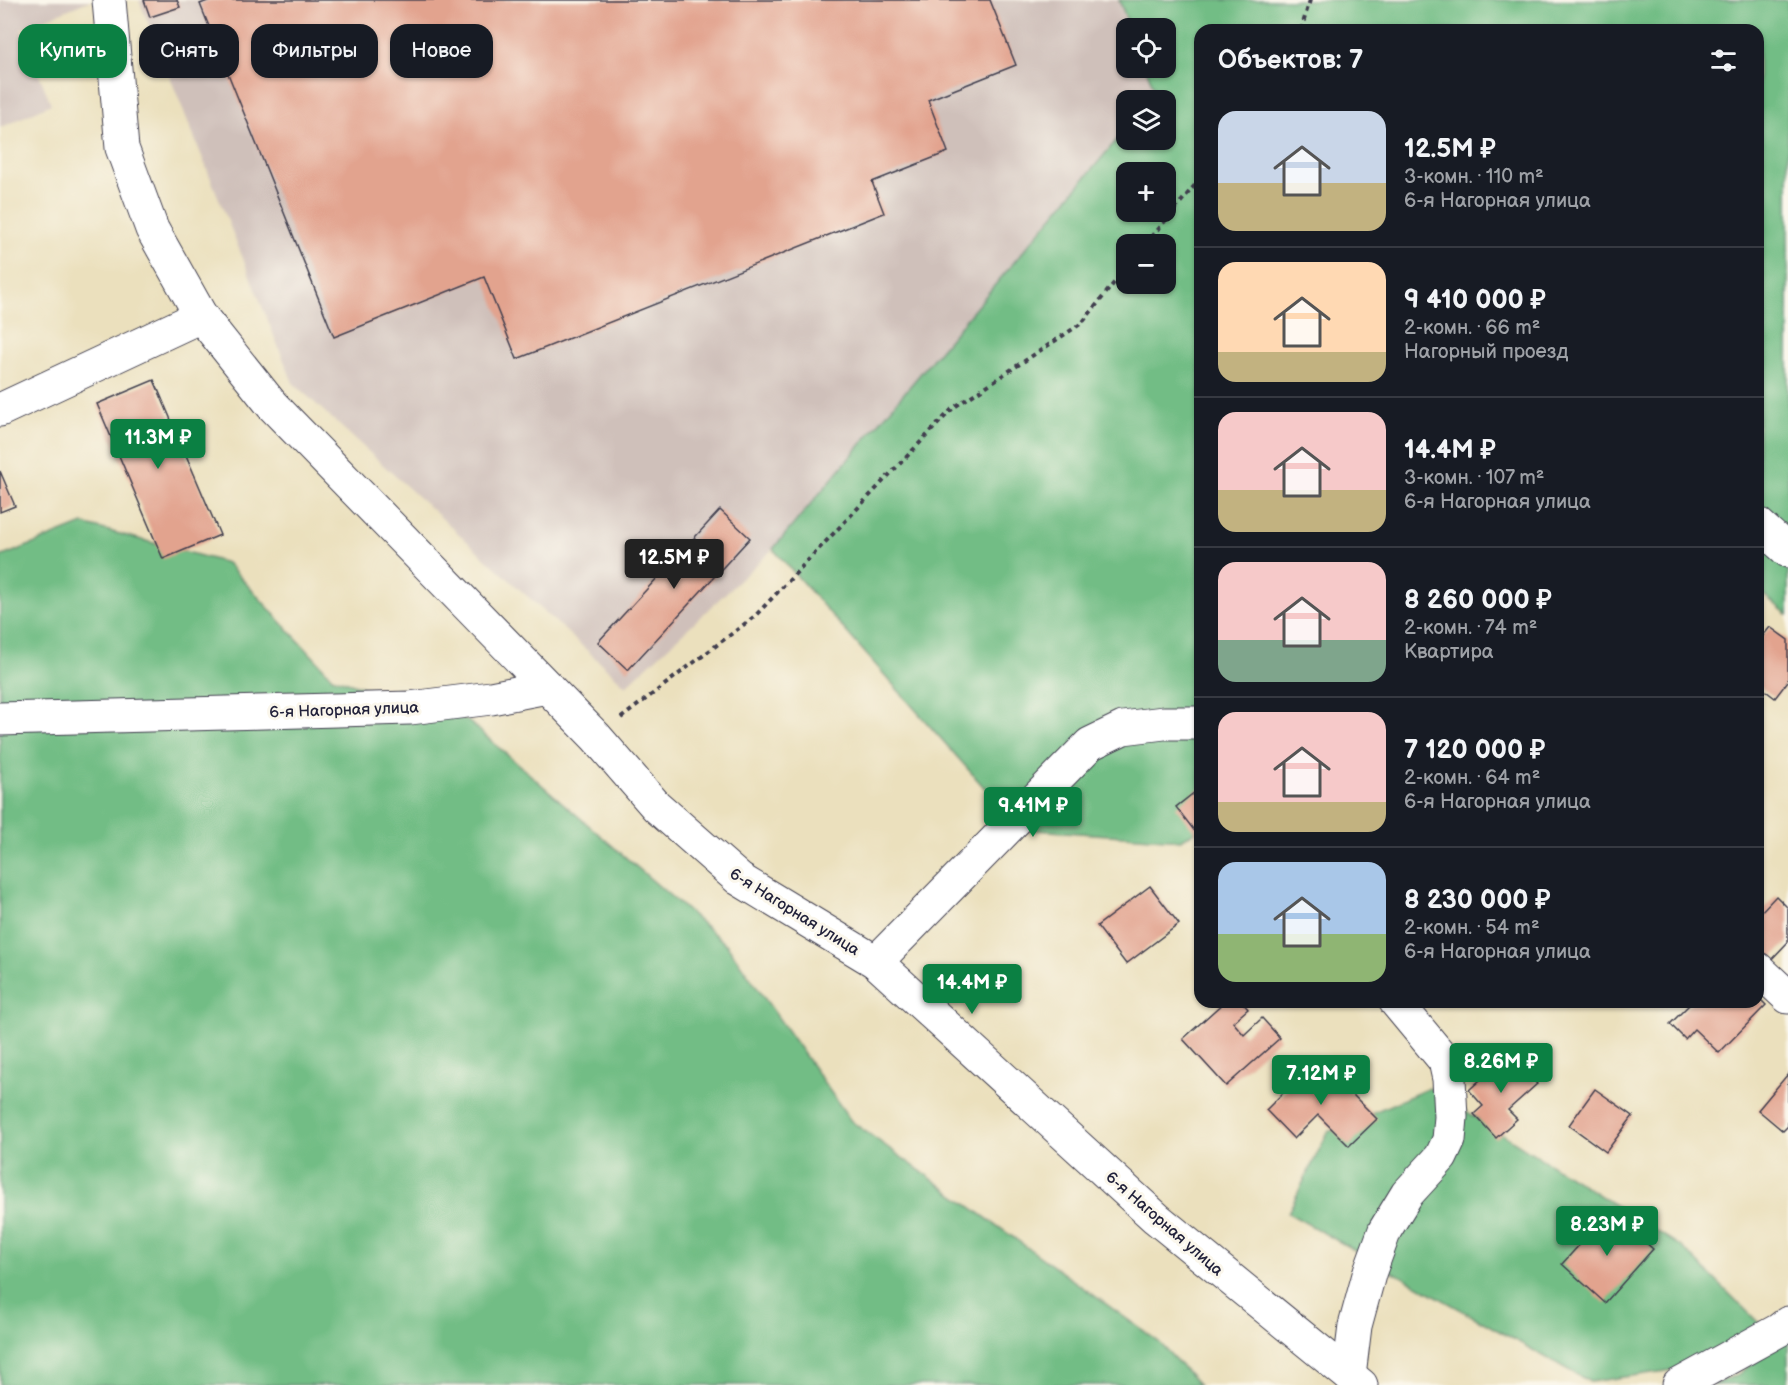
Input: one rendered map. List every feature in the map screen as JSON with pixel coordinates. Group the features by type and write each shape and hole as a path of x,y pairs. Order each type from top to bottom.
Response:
{"street":[{"path":"109,0 122,148 152,229 201,316 272,405 548,687"},
{"path":"0,410 201,316"},
{"path":"1764,529 1788,551"},
{"name":"6-я Нагорная улица","path":"0,719 410,708 491,698 548,687 596,737 656,806 739,879 876,962 1156,1218 1355,1380"},
{"path":"876,962 1090,744 1123,728 1164,723 1194,723"},
{"path":"1764,975 1788,997"},
{"path":"1355,1380 1355,1326 1370,1271 1385,1230 1407,1194 1441,1157 1449,1140 1451,1117 1449,1079 1445,1061 1401,1008"},
{"path":"1679,1385 1788,1323"}],"path":[{"path":"1303,24 1310,0"},
{"path":"1154,234 1194,186"},
{"path":"596,737 755,616 953,408 1082,322 1116,280"}],"shaded area":[{"path":"0,0 91,0 33,24 18,24 18,78 41,78 51,104 0,128"},
{"path":"139,0 1119,0 1126,18 1116,18 1116,78 1150,78 1154,90 1116,90 1116,141 773,549 626,686 293,383 170,78 239,78 239,24 149,24"}],"green space":[{"path":"1119,0 1788,0 1788,615 1764,595 1764,24 1194,24 1194,832 1181,840 1021,829 773,549 1116,141 1116,150 1176,150 1176,90 1154,90 1150,78 1176,78 1176,18 1126,18"},
{"path":"83,524 227,563 332,677 468,721 727,945 851,1121 1159,1342 1199,1385 0,1385 0,557"},
{"path":"1429,1088 1682,1247 1764,1328 1687,1368 1590,1382 1288,1213 1328,1132"},
{"path":"1788,1336 1788,1385 1712,1385 1737,1375"}],"building":[{"path":"144,0 177,0 180,7 150,17"},
{"path":"210,0 990,0 1016,65 928,100 948,152 872,182 884,213 517,359 484,277 334,337 230,78 239,78 239,24 208,24 200,4"},
{"path":"154,380 220,535 163,559 97,404"},
{"path":"0,471 15,506 0,512"},
{"path":"720,510 750,538 628,670 598,642"},
{"path":"1770,627 1788,640 1788,681 1775,698 1764,690 1764,634"},
{"path":"1194,793 1194,830 1176,807"},
{"path":"1150,886 1179,924 1126,964 1097,926"},
{"path":"1776,896 1788,908 1788,942 1768,963 1764,959 1764,909"},
{"path":"1217,1008 1247,1008 1233,1022 1244,1035 1262,1018 1280,1038 1226,1086 1183,1039"},
{"path":"1686,1008 1763,1008 1719,1053 1694,1029 1685,1039 1670,1024"},
{"path":"1509,1054 1537,1084 1508,1110 1517,1119 1496,1138 1474,1114 1483,1106 1469,1090"},
{"path":"1317,1059 1377,1119 1349,1146 1318,1115 1294,1139 1266,1110"},
{"path":"1788,1074 1788,1126 1783,1131 1758,1110"},
{"path":"1595,1089 1633,1116 1606,1152 1569,1125"},
{"path":"1610,1211 1653,1249 1605,1303 1562,1264"}]}
